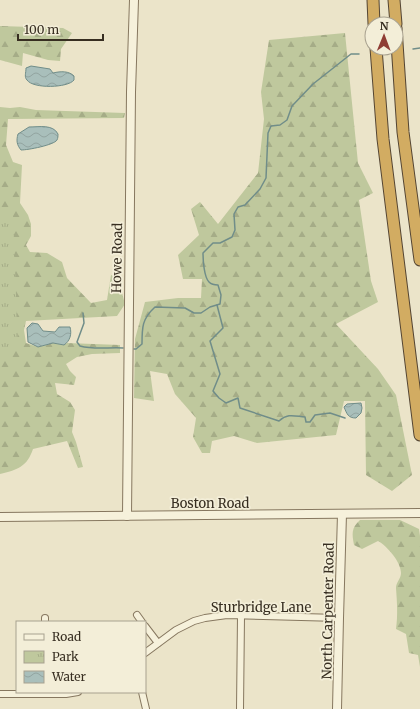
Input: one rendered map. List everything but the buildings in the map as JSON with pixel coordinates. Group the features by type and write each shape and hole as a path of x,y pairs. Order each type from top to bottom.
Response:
{"highway":[{"path":"373,0 374,16"},
{"path":"394,0 395,16"},
{"path":"377,56 383,139 420,435"},
{"path":"398,56 403,132 420,260"}],"street":[{"name":"Howe Road","path":"127,516 131,92 134,0"},
{"name":"Boston Road","path":"0,517 420,513"},
{"name":"North Carpenter Road","path":"338,709 338,618 342,514"},
{"path":"137,615 141,621"},
{"name":"Sturbridge Lane","path":"146,652 176,630 194,621 216,616 338,618"},
{"path":"240,709 241,616"},
{"path":"146,627 158,643"},
{"path":"0,694 72,693"},
{"path":"142,693 146,709"}],"green space":[{"path":"0,26 63,28 72,33 61,49 60,61 48,60 23,53 22,66 0,60"},
{"path":"345,33 358,163 373,193 359,200 371,281 378,302 336,324 378,369 396,395 412,475 392,491 366,475 365,401 344,401 336,435 257,443 234,436 212,441 210,453 202,453 193,437 196,418 175,394 167,374 150,371 154,401 134,398 135,339 145,302 178,298 201,298 202,279 183,279 178,255 199,235 191,209 200,202 218,224 258,173 264,119 261,92 269,40"},
{"path":"0,107 20,107 36,110 125,113 124,118 8,119 6,145 13,162 22,165 20,203 28,215 31,224 31,236 26,245 30,252 47,253 62,262 67,278 91,303 107,300 111,275 118,278 125,304 117,316 26,321 24,330 26,343 38,347 53,343 64,345 67,343 120,345 120,353 92,354 77,357 66,364 76,377 74,385 55,383 57,394 70,402 75,410 72,432 83,467 78,468 67,441 33,449 28,460 21,467 0,474 0,348 2,348 0,308"},
{"path":"0,216 13,216 18,348 0,348"},
{"path":"360,520 400,520 419,529 420,667 418,655 409,653 406,634 396,629 396,588 401,573 399,564 389,550 378,541 362,549 354,545 353,531"}],"water":[{"path":"31,66 50,69 53,73 67,72 74,76 74,80 71,83 58,86 36,85 30,83 25,75 26,68"},
{"path":"29,127 49,127 56,131 58,138 55,142 46,145 21,150 17,143 18,134"},
{"path":"32,323 38,324 43,331 55,332 59,327 70,327 70,337 64,345 53,343 38,347 28,342 27,328"},
{"path":"361,403 361,413 356,418 348,415 344,407 347,404"}],"waterway":[{"path":"413,49 420,48"},
{"path":"134,349 142,344 142,333 145,319 155,307 185,308 194,313 201,313 210,307 220,304 221,295 218,285 210,283 207,280 204,268 203,253 213,243 220,243 232,237 235,230 234,214 238,207 245,205 260,189 266,178 268,133 271,126 280,125 287,120 292,106 313,84 351,54 359,54"},
{"path":"217,305 223,328 210,341 220,374 213,391 219,398 226,403 238,398 240,408 279,421 282,418 294,416 305,417 306,422 310,422 315,415 330,413 345,418"},
{"path":"83,313 84,323 77,342 80,346 97,348 123,348"}]}
